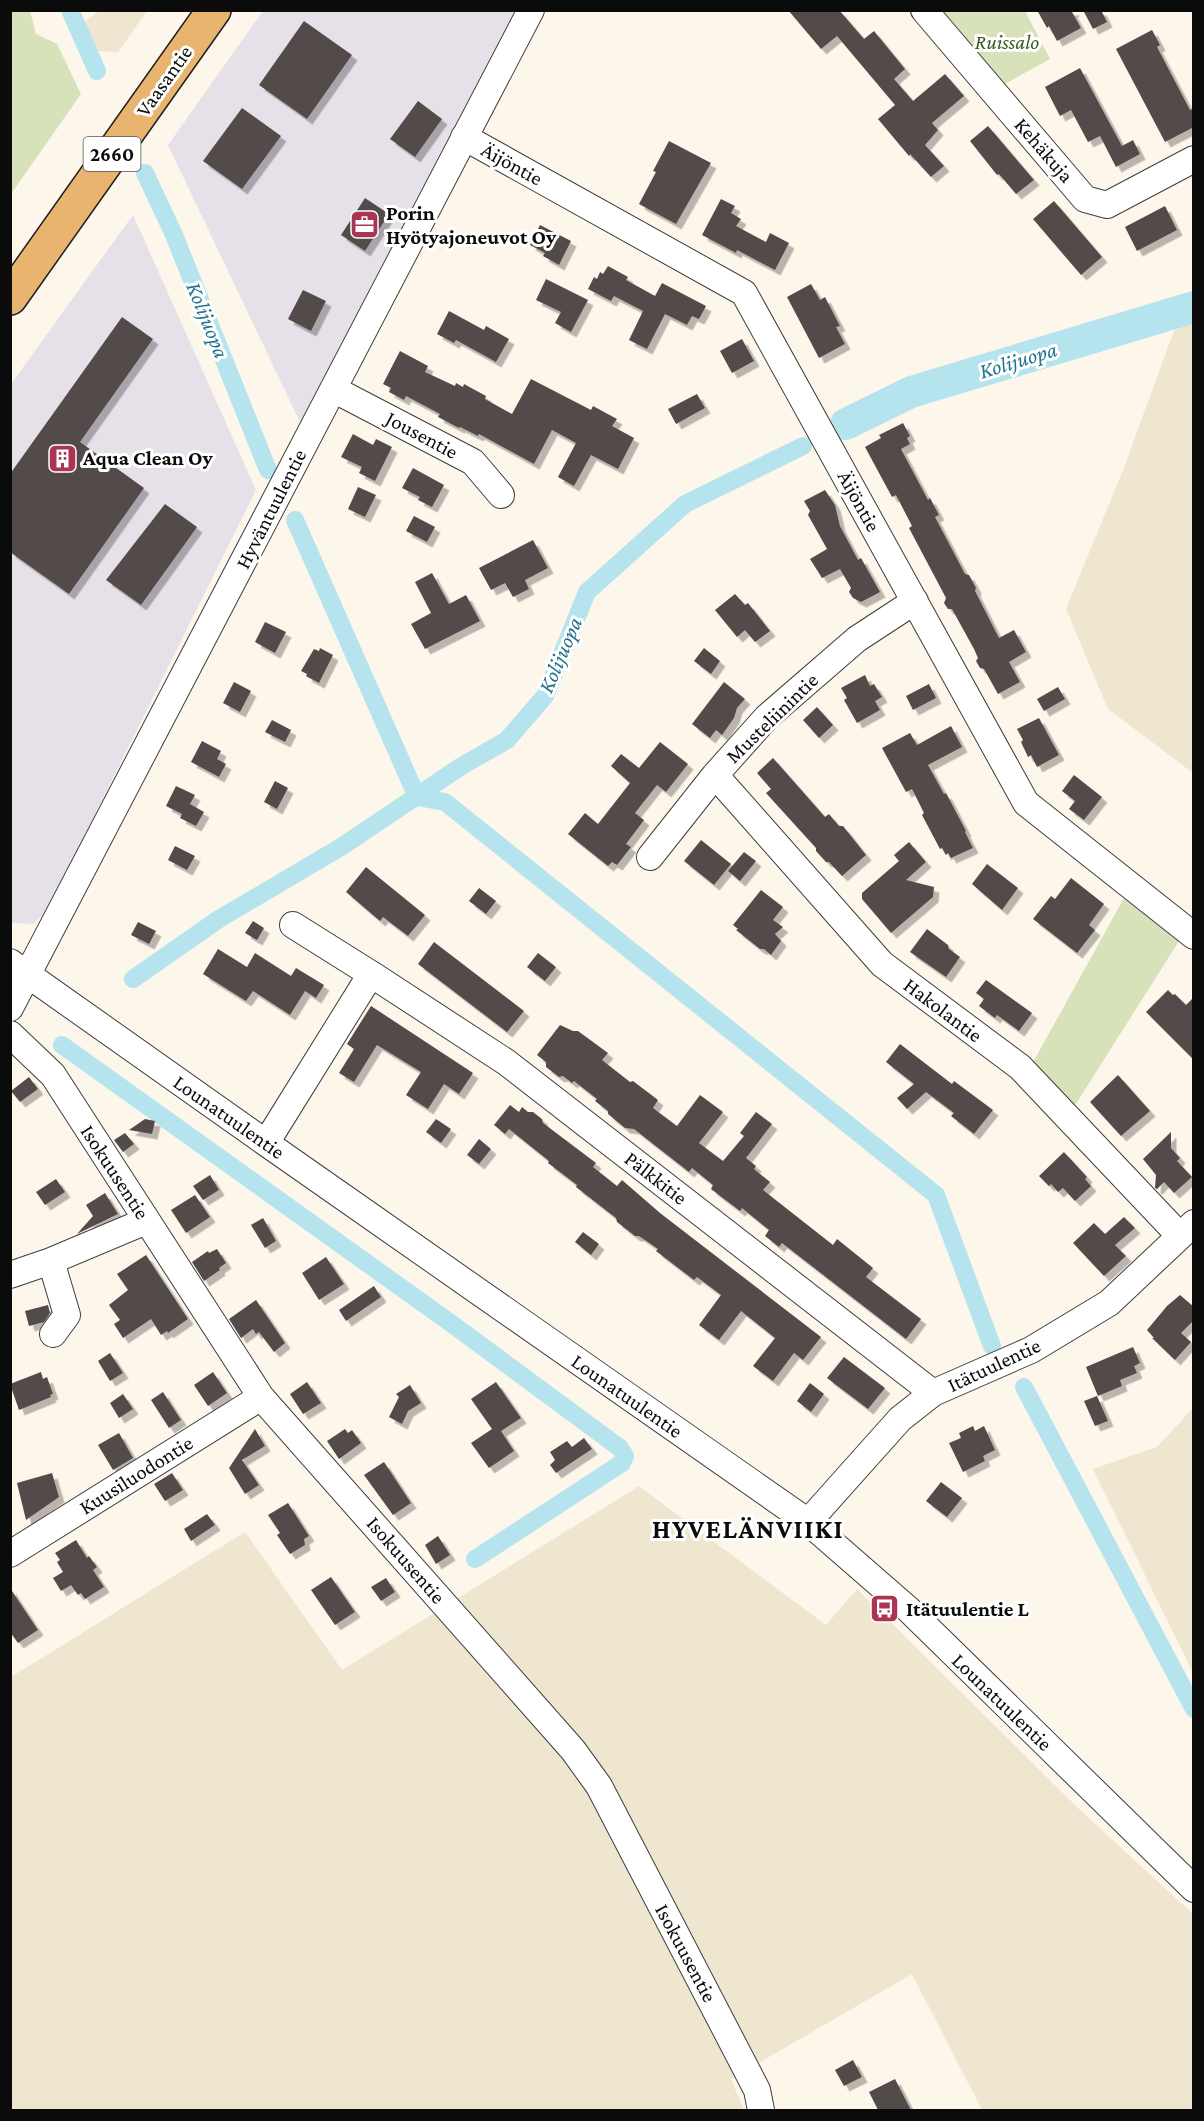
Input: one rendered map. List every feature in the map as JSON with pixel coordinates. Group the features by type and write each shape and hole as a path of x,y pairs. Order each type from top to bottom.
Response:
{"main road":[{"name":"Vaasantie","path":"10,298 214,10"}],"street":[{"name":"Hyväntuulentie","path":"10,1008 20,968 333,389 531,10"},
{"name":"Kehäkuja","path":"924,10 1085,199 1107,205 1194,159"},
{"name":"Äijöntie","path":"464,137 744,293 1026,803 1194,936"},
{"name":"Jousentie","path":"333,389 473,462 501,495"},
{"name":"Musteliinintie","path":"650,857 715,775 767,717 857,639 915,601"},
{"name":"Hakolantie","path":"715,775 882,964 1020,1067 1187,1229"},
{"name":"Pälkkitie","path":"293,925 506,1062 933,1393"},
{"name":"Lounatuulentie","path":"20,968 808,1522 908,1609 1194,1889"},
{"path":"266,1143 371,974"},
{"name":"Isokuusentie","path":"10,1034 53,1075 261,1396 573,1750 593,1777 758,2090 761,2110"},
{"path":"10,1275 51,1261 146,1221"},
{"name":"Itätuulentie","path":"808,1522 900,1419 933,1393 1031,1350 1109,1303 1187,1229"},
{"path":"51,1261 67,1315 52,1334"},
{"name":"Kuusiluodontie","path":"10,1554 261,1396"}],"shaded area":[{"path":"101,10 147,11 118,52 96,51 84,22"},
{"path":"263,11 514,11 300,422 168,145"},
{"path":"133,215 256,490 47,911 33,924 12,923 11,384"},
{"path":"1194,323 1193,773 1108,709 1066,609 1123,470 1175,328"},
{"path":"1193,1408 1193,1673 1093,1469 1157,1447"},
{"path":"639,1486 826,1625 857,1589 1079,1809 1193,1914 1193,2110 982,2110 912,1974 731,2079 744,2110 11,2110 11,1677 245,1532 342,1670"}],"green space":[{"path":"11,10 30,11 36,34 57,44 81,94 11,194"},
{"name":"Ruissalo","path":"941,11 1025,11 1050,59 1003,85"},
{"path":"1124,898 1179,941 1074,1107 1032,1064"}],"building":[{"path":"788,10 839,10 864,39 874,31 905,69 894,79 913,101 945,74 964,96 932,123 938,130 925,145 944,166 931,177 910,154 909,156 878,119 895,105 837,36 821,49"},
{"path":"1037,10 1075,10 1072,12 1081,28 1057,41"},
{"path":"1083,10 1101,10 1107,22 1093,29"},
{"path":"304,21 352,55 307,119 259,85"},
{"path":"1152,30 1160,45 1157,47 1190,110 1194,108 1194,127 1165,142 1116,49"},
{"path":"1080,68 1122,146 1133,140 1140,154 1116,167 1100,136 1088,142 1071,110 1060,116 1045,87"},
{"path":"418,101 442,119 415,157 390,139"},
{"path":"242,108 281,136 242,189 203,161"},
{"path":"988,126 1034,180 1016,194 999,174 997,175 970,141"},
{"path":"669,141 711,163 676,224 639,204"},
{"name":"Porin Hyötyajoneuvot Oy","path":"365,198 389,214 365,251 341,235"},
{"path":"721,199 735,206 731,213 741,219 736,226 766,242 770,233 789,243 775,270 702,235"},
{"path":"1054,201 1102,257 1081,275 1033,219"},
{"path":"1165,206 1177,230 1137,251 1125,227"},
{"path":"540,225 571,241 559,265 543,256 545,253 530,245"},
{"path":"608,266 628,277 626,280 655,296 662,283 706,306 699,319 692,316 687,325 665,314 647,349 629,340 643,311 614,296 611,301 588,289 594,277 597,279 600,272 603,274"},
{"path":"546,279 588,300 571,332 555,323 561,312 536,300"},
{"path":"811,284 820,300 825,297 840,326 836,327 845,344 819,358 787,297"},
{"path":"303,290 326,301 311,331 288,319"},
{"path":"449,311 484,330 486,326 509,339 496,362 456,340 454,343 437,334"},
{"name":"Aqua Clean Oy","path":"122,317 153,339 80,442 144,488 69,594 10,552 10,474"},
{"path":"742,339 754,361 732,373 720,351"},
{"path":"400,351 428,366 425,372 455,386 456,383 463,387 464,384 512,414 531,379 591,410 593,406 617,419 612,426 634,438 618,469 591,455 574,486 558,477 576,443 552,430 534,464 479,434 478,436 438,417 440,414 406,396 404,400 389,392 391,388 383,384"},
{"path":"697,394 705,408 676,424 668,409"},
{"path":"903,423 910,436 907,438 910,444 901,449 928,500 930,498 939,515 935,517 965,574 969,575 976,588 975,591 999,638 1014,630 1026,652 1009,662 1020,682 998,694 984,669 980,668 976,661 978,658 974,649 952,609 948,609 944,603 946,598 909,528 912,526 896,495 892,497 865,447 881,438 879,435"},
{"path":"353,434 373,445 376,439 392,447 375,481 359,473 362,467 341,457"},
{"path":"413,468 444,485 432,507 418,500 420,497 402,488"},
{"path":"358,487 376,495 365,517 348,509"},
{"path":"825,490 835,505 840,526 858,560 861,558 880,592 861,602 853,598 849,592 851,588 840,569 822,578 810,559 827,549 808,515 810,511 804,501"},
{"path":"165,504 197,527 141,605 106,580"},
{"path":"414,516 435,527 427,542 406,531"},
{"path":"533,540 548,568 525,580 529,589 513,597 505,583 491,590 479,568"},
{"path":"432,573 449,604 466,595 480,621 425,649 411,624 431,613 415,582"},
{"path":"735,594 745,605 748,603 770,631 755,642 745,630 737,637 715,610"},
{"path":"265,622 286,632 275,653 255,642"},
{"path":"320,648 333,655 319,683 301,671 314,649 319,651"},
{"path":"704,648 720,661 711,674 694,661"},
{"path":"865,675 870,686 874,684 882,697 875,701 880,710 857,723 844,700 847,698 841,688"},
{"path":"234,682 251,691 240,712 223,703"},
{"path":"724,682 745,699 737,708 734,718 722,735 716,730 710,738 692,724"},
{"path":"929,684 936,698 913,710 906,696"},
{"path":"1058,687 1065,699 1044,711 1037,699"},
{"path":"817,707 833,725 819,738 803,720"},
{"path":"1039,718 1059,755 1037,767 1031,755 1028,757 1017,729"},
{"path":"272,720 291,730 285,742 265,732"},
{"path":"951,726 962,747 928,765 944,794 946,793 973,848 951,858 942,848 940,849 922,815 924,813 912,789 906,792 882,748 910,733 917,745"},
{"path":"202,741 221,751 217,759 226,764 219,777 191,762"},
{"path":"660,742 688,764 666,792 657,785 635,813 644,820 626,844 631,847 617,865 612,862 608,866 568,834 585,813 598,824 630,783 611,766 621,754 639,768"},
{"path":"773,758 825,817 829,814 839,826 843,826 866,855 842,876 829,862 826,862 766,793 771,789 757,773"},
{"path":"1074,775 1102,797 1084,820 1069,809 1075,801 1062,791"},
{"path":"275,781 288,788 277,809 264,802"},
{"path":"176,786 195,795 190,804 204,812 196,826 180,818 182,814 166,806"},
{"path":"701,840 731,864 714,885 684,861"},
{"path":"909,842 926,862 906,880 934,887 933,897 891,933 862,899 862,893 899,861 894,855"},
{"path":"175,846 195,856 187,870 168,860"},
{"path":"744,852 756,861 740,881 728,871"},
{"path":"987,864 1018,888 1002,910 972,884"},
{"path":"366,867 425,915 408,936 383,917 380,921 346,892"},
{"path":"1071,878 1104,904 1089,925 1095,930 1077,953 1033,919 1051,896 1055,899"},
{"path":"479,888 496,901 486,914 469,901"},
{"path":"761,890 783,907 773,920 783,927 775,934 781,941 771,955 764,949 760,949 733,925"},
{"path":"253,921 264,928 257,940 245,933"},
{"path":"138,922 156,931 149,944 131,935"},
{"path":"927,929 960,957 946,977 910,952"},
{"path":"434,942 524,1011 507,1032 418,964"},
{"path":"218,949 247,967 255,953 291,976 296,968 324,985 316,998 305,991 290,1015 253,991 246,1001 203,974"},
{"path":"538,953 556,967 545,981 527,967"},
{"path":"986,980 1032,1013 1019,1031 997,1015 995,1018 979,1006 984,999 976,993"},
{"path":"1168,990 1186,1005 1194,997 1194,1060 1146,1012"},
{"path":"371,1006 473,1073 459,1094 444,1084 428,1109 406,1095 421,1072 377,1045 354,1082 339,1073 354,1049 347,1044"},
{"path":"560,1025 578,1031 608,1053 602,1060 658,1100 653,1108 677,1126 700,1095 723,1112 699,1143 723,1161 744,1136 740,1133 756,1112 772,1124 746,1158 756,1166 754,1169 770,1182 763,1190 833,1245 837,1239 873,1268 866,1277 921,1319 906,1339 782,1243 779,1247 765,1236 769,1230 742,1208 740,1211 711,1189 713,1185 692,1168 689,1172 634,1129 625,1128 595,1101 597,1099 574,1081 572,1083 563,1076 559,1077 546,1067 546,1062 537,1055"},
{"path":"900,1044 952,1084 954,1081 993,1110 974,1134 951,1116 954,1113 926,1092 907,1109 897,1098 914,1084 886,1062"},
{"path":"1118,1075 1150,1111 1121,1136 1090,1102"},
{"path":"29,1077 38,1089 20,1102 11,1091"},
{"path":"510,1105 519,1112 522,1107 528,1112 533,1112 542,1119 543,1123 596,1163 593,1167 617,1186 622,1180 660,1213 821,1337 803,1360 794,1353 773,1381 753,1366 775,1338 741,1311 719,1340 699,1325 721,1295 697,1277 694,1280 656,1251 658,1249 617,1222 616,1218 509,1129 505,1134 494,1125"},
{"path":"145,1119 155,1121 152,1134 129,1130"},
{"path":"436,1119 451,1129 441,1143 426,1132"},
{"path":"1171,1132 1171,1148 1180,1158 1177,1161 1192,1177 1174,1193 1164,1182 1157,1189 1155,1188 1156,1175 1143,1159"},
{"path":"125,1133 134,1144 123,1152 114,1140"},
{"path":"479,1139 491,1149 479,1164 467,1155"},
{"path":"1064,1152 1087,1177 1085,1179 1091,1186 1075,1201 1063,1188 1058,1192 1039,1176"},
{"path":"210,1175 219,1190 203,1200 193,1186"},
{"path":"56,1179 65,1192 45,1205 36,1192"},
{"path":"105,1193 118,1214 77,1234 93,1216 86,1205"},
{"path":"195,1195 210,1217 186,1233 171,1210"},
{"path":"1124,1217 1135,1228 1115,1245 1126,1256 1104,1276 1073,1243 1094,1223 1105,1234"},
{"path":"263,1218 276,1241 265,1248 251,1225"},
{"path":"583,1232 599,1244 591,1255 575,1242"},
{"path":"217,1249 226,1263 204,1281 192,1262 208,1251 209,1253"},
{"path":"146,1255 188,1319 168,1333 167,1331 161,1335 151,1319 123,1338 114,1324 120,1320 109,1305 128,1290 117,1274"},
{"path":"326,1257 344,1284 319,1300 302,1273"},
{"path":"374,1286 381,1297 346,1321 339,1310"},
{"path":"1180,1295 1194,1307 1194,1320 1181,1333 1191,1342 1175,1360 1152,1338 1154,1338 1147,1330 1167,1306"},
{"path":"256,1300 285,1343 274,1352 259,1332 256,1334 253,1329 241,1338 229,1319"},
{"path":"48,1305 50,1313 44,1322 29,1326 25,1311"},
{"path":"1133,1347 1140,1363 1134,1366 1137,1373 1120,1380 1122,1386 1098,1396 1086,1367"},
{"path":"110,1353 123,1373 110,1381 98,1361"},
{"path":"844,1357 885,1388 868,1409 827,1378"},
{"path":"41,1372 43,1379 47,1377 53,1394 50,1395 51,1397 19,1410 10,1384"},
{"path":"213,1372 227,1393 208,1406 194,1385"},
{"path":"307,1382 321,1403 303,1414 290,1394"},
{"path":"496,1382 521,1418 501,1431 514,1451 489,1468 471,1443 492,1429 471,1399"},
{"path":"810,1383 824,1394 811,1412 797,1401"},
{"path":"410,1385 421,1403 408,1411 402,1424 389,1417 399,1397 396,1394"},
{"path":"163,1392 181,1420 169,1428 151,1400"},
{"path":"123,1394 133,1409 119,1418 110,1403"},
{"path":"1097,1396 1108,1421 1095,1426 1084,1401"},
{"path":"973,1426 975,1431 984,1426 995,1450 983,1456 985,1461 963,1472 949,1443 961,1438 959,1433"},
{"path":"255,1429 265,1446 242,1460 259,1485 245,1494 229,1468"},
{"path":"345,1429 348,1433 352,1430 361,1443 339,1459 327,1441"},
{"path":"119,1433 133,1458 113,1470 98,1445"},
{"path":"584,1438 592,1449 556,1473 550,1465 555,1460 550,1452 567,1441 572,1447"},
{"path":"384,1462 411,1503 393,1515 364,1475"},
{"path":"52,1473 59,1497 26,1520 17,1483"},
{"path":"172,1473 183,1490 165,1501 154,1484"},
{"path":"941,1482 962,1498 947,1517 926,1501"},
{"path":"288,1503 309,1536 304,1539 305,1545 290,1554 277,1535 280,1533 268,1515"},
{"path":"207,1514 215,1525 191,1541 184,1529"},
{"path":"438,1536 450,1555 436,1564 425,1545"},
{"path":"76,1540 87,1558 89,1556 97,1567 93,1570 104,1587 85,1599 81,1593 78,1595 71,1585 61,1591 53,1578 63,1572 57,1562 60,1560 55,1553"},
{"path":"331,1577 355,1612 335,1625 311,1590"},
{"path":"386,1578 395,1592 381,1601 371,1587"},
{"path":"10,1588 38,1630 18,1643 10,1632"},
{"path":"853,2060 862,2077 844,2086 835,2070"},
{"path":"895,2079 911,2110 878,2110 869,2092"}],"waterway":[{"name":"Kolijuopa","path":"70,10 97,71"},
{"name":"Kolijuopa","path":"145,173 174,235 268,470"},
{"name":"Kolijuopa","path":"846,424 911,392 1194,307"},
{"name":"Kolijuopa","path":"133,979 219,919 341,847 460,767 507,740 545,696 587,592 685,504 803,446"},
{"path":"295,520 417,797 445,802 936,1195 992,1346"},
{"path":"62,1045 452,1324 620,1448 625,1456 622,1463 475,1559"},
{"path":"1024,1387 1194,1709"}],"place":[{"name":"Porin Hyötyajoneuvot Oy","path":"365,225"},
{"name":"Aqua Clean Oy","path":"62,458"},
{"name":"Itätuulentie L","path":"885,1609"}],"district":[{"name":"HYVELÄNVIIKI","path":"748,1529"}]}
